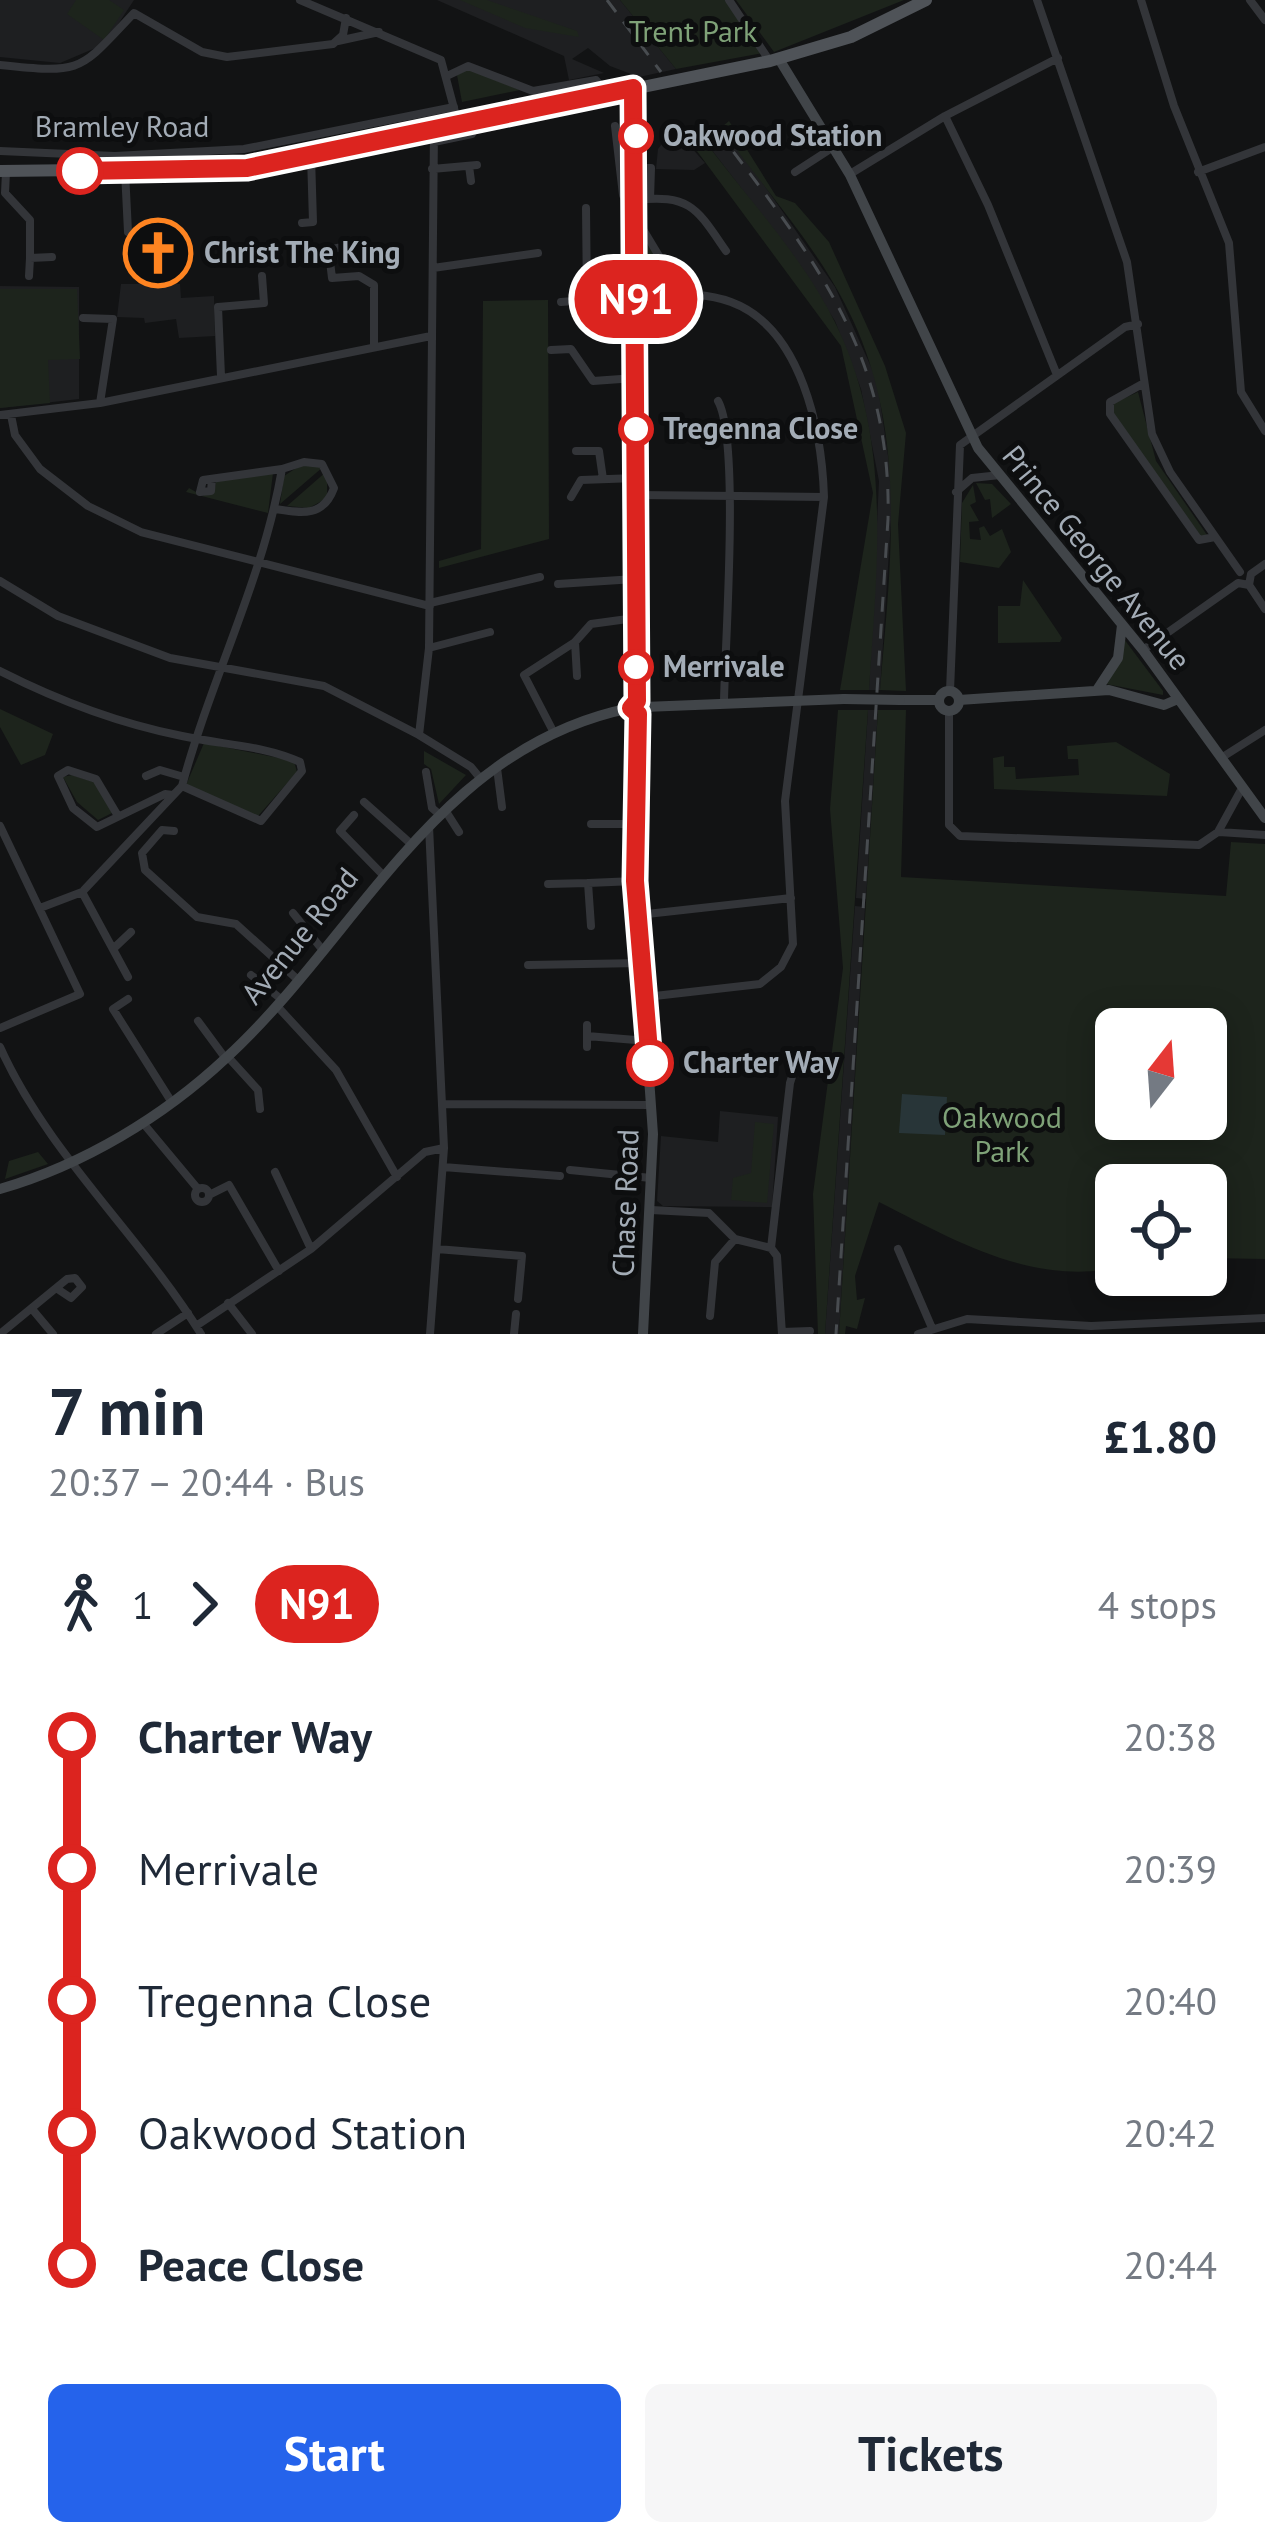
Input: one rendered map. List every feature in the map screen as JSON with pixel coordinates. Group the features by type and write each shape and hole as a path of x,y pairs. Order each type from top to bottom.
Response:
{"main road":[{"name":"Bramley Road","path":"3,171 247,168 434,135 458,123 604,87 633,88 774,60 851,37 926,0"}],"street":[{"path":"300,0 435,55 449,75 458,123"},
{"path":"729,0 774,60"},
{"path":"1037,0 1106,188 1138,324 1152,434 1170,472 1240,572 1243,584 1265,609"},
{"path":"1141,0 1198,172 1228,242 1240,392 1265,431"},
{"path":"1250,0 1265,20"},
{"path":"0,65 70,68 101,52 138,13 191,47 227,57 379,32"},
{"path":"338,41 346,18"},
{"path":"850,175 945,116 1058,58"},
{"name":"Prince George Avenue","path":"774,60 850,175 972,436 1143,650 1265,818"},
{"name":"Bramley Road","path":"449,75 468,66 539,92 604,87"},
{"name":"Chase Road","path":"633,88 641,198 636,294 635,881 652,1105 643,1334"},
{"name":"Bramley Road","path":"0,151 116,156 244,149 454,107"},
{"path":"945,116 988,205 1057,375"},
{"name":"Bramley Road","path":"434,135 472,134 477,120"},
{"path":"615,126 623,195 676,198 692,206 726,251"},
{"path":"418,735 429,648 434,135"},
{"path":"1198,172 1265,146"},
{"path":"795,172 832,148"},
{"name":"Bramley Road","path":"244,149 247,168"},
{"path":"302,223 314,222 311,154"},
{"path":"116,156 128,232"},
{"path":"433,169 473,166 470,182"},
{"path":"3,171 5,194 30,220 29,276"},
{"path":"586,208 587,300"},
{"path":"638,221 662,261 695,296"},
{"path":"359,244 328,247 332,278 359,276 374,285 374,344"},
{"path":"433,268 538,253"},
{"path":"298,255 329,254"},
{"path":"30,258 52,257"},
{"path":"221,376 218,307 264,303 262,277"},
{"path":"561,302 636,294 729,301 754,314 782,346 816,430 824,497 785,801 793,944 774,976 748,989 646,997"},
{"path":"83,318 113,320 100,403"},
{"path":"1138,324 1057,375 958,450 949,697 950,827 956,834 1195,845 1218,832 1265,835"},
{"path":"0,415 100,403 431,335"},
{"path":"551,350 571,349 592,381 637,378"},
{"path":"1144,383 1110,403 1110,414 1198,540 1215,537"},
{"path":"718,401 727,416 729,495 724,701"},
{"path":"11,415 24,453 88,506 159,538 337,578 407,604 430,605 540,577"},
{"path":"603,479 597,450 604,438"},
{"path":"576,451 597,450"},
{"path":"212,479 304,462 322,464 334,488 326,505 313,512 275,508"},
{"path":"84,890 183,782 262,563 281,469"},
{"path":"955,493 972,478 1000,475"},
{"path":"571,497 580,481 636,478"},
{"path":"637,495 824,497"},
{"path":"1143,650 1243,584 1265,564"},
{"path":"1240,572 1251,574"},
{"path":"558,584 635,578"},
{"path":"0,580 58,616 116,640 224,669 324,686 418,735 471,767 480,778"},
{"path":"553,730 524,675 575,642 591,624 636,618"},
{"path":"1097,690 1118,658 1122,625"},
{"path":"429,648 490,632"},
{"path":"575,642 577,676"},
{"path":"0,671 99,715 287,756 300,761 302,771 257,822 160,770 146,776"},
{"path":"637,708 798,698 900,700 1097,690 1125,691 1164,706 1178,699"},
{"name":"Avenue Road","path":"0,1190 72,1164 142,1122 227,1058 410,843 480,778 553,730 637,708"},
{"path":"1220,759 1265,730"},
{"path":"496,768 502,807"},
{"path":"118,816 97,779 68,770 58,776 74,808 98,827 165,794 173,796"},
{"path":"426,772 432,808 442,812 459,832"},
{"path":"1218,832 1233,796 1241,790"},
{"path":"364,802 410,843"},
{"path":"354,815 340,831 382,874"},
{"path":"591,824 636,824"},
{"path":"428,825 444,1148 430,1334"},
{"path":"0,826 80,994 0,1028"},
{"path":"173,831 162,830 151,839 142,853 145,870 197,917 236,924 297,979"},
{"path":"548,884 635,881"},
{"path":"588,883 591,926"},
{"path":"40,908 82,892 128,977"},
{"path":"638,915 791,898"},
{"path":"293,914 321,948"},
{"path":"113,949 131,932"},
{"path":"528,965 643,963"},
{"path":"251,975 336,1070 397,1177"},
{"path":"128,998 113,1009 171,1101"},
{"path":"197,1021 258,1090 260,1109"},
{"path":"587,1036 648,1041"},
{"path":"0,1047 72,1164 199,1330 228,1303 311,1249 425,1152 444,1148"},
{"path":"810,1331 782,1333 777,1256 771,1247 790,1083 796,1064 818,1063"},
{"path":"443,1104 652,1105"},
{"path":"142,1122 198,1190 209,1195 229,1185 279,1271"},
{"path":"443,1167 560,1176"},
{"path":"570,1170 651,1178"},
{"path":"275,1172 311,1249"},
{"path":"651,1210 709,1213 735,1239 771,1247"},
{"path":"710,1316 716,1262 735,1239"},
{"path":"437,1249 522,1256 518,1299"},
{"path":"898,1249 932,1328"},
{"path":"0,1334 59,1290"},
{"path":"228,1303 252,1334"},
{"path":"32,1309 53,1334"},
{"path":"156,1334 188,1313"},
{"path":"514,1334 516,1314"},
{"path":"918,1334 967,1318 1134,1329 1265,1318"}],"shaded area":[{"path":"0,0 134,0 105,44 60,63 0,57"},
{"path":"437,0 620,0 676,69 639,77 610,66 588,48 572,59 604,73 569,80 564,56"},
{"path":"723,126 835,287 877,380 893,490 880,690 869,690 879,481 861,389 835,321 789,250 704,140"},
{"path":"674,128 705,163 694,170 656,169 658,149"},
{"path":"121,284 180,284 181,298 214,296 215,336 179,338 176,319 145,323 144,318 117,317"},
{"path":"0,286 79,287 79,399 0,408"},
{"path":"868,710 878,710 866,899 856,898"},
{"path":"855,906 865,907 839,1334 825,1334"},
{"path":"902,1094 947,1097 945,1135 899,1133"},
{"path":"720,1111 778,1117 772,1207 663,1206 657,1201 661,1136 718,1142"}],"green space":[{"path":"76,0 109,0 124,10 104,40 67,14"},
{"path":"460,0 487,0 577,31 579,37 525,28"},
{"name":"Trent Park","path":"620,0 725,0 763,53 676,69"},
{"path":"736,0 904,0 774,52"},
{"path":"467,70 520,90 462,102 457,75"},
{"path":"729,121 776,196 795,203 829,242 885,366 906,433 898,524 906,691 880,690 891,493 879,397 865,350 820,262 734,146 738,142 723,126"},
{"path":"704,140 820,295 861,390 876,487 869,690 840,690 873,493 841,346 694,147"},
{"path":"644,241 682,286 681,290 647,287"},
{"path":"0,289 77,289 80,359 48,360 50,403 0,408"},
{"path":"548,300 549,539 439,568 439,561 481,549 483,301"},
{"path":"1138,392 1156,461 1207,535 1201,537 1112,412 1114,403"},
{"path":"301,465 323,467 280,504 284,476"},
{"path":"327,471 327,498 309,508 287,506"},
{"path":"273,473 268,513 186,492 189,488 203,496 215,488 216,480"},
{"path":"976,483 992,484 1011,504 992,518 990,499 985,500"},
{"path":"973,485 976,502 970,505 979,521 969,522 970,539 981,540 979,528 984,526 990,536 1002,529 1011,552 999,568 960,562 962,503"},
{"path":"1023,580 1062,638 1060,642 998,643 998,606 1020,606"},
{"path":"1124,639 1163,691 1163,695 1106,684"},
{"path":"0,709 53,734 45,755 21,765 0,727"},
{"path":"838,710 868,710 825,1334 818,1334 813,1194 843,968 830,809"},
{"name":"Oakwood Park","path":"878,710 906,710 901,877 1226,896 1231,842 1265,844 1265,1259 1227,1258 1227,1164 1095,1164 1095,1271 1084,1272 1023,1265 993,1256 879,1202 855,1276 857,1300 865,1298 857,1329 846,1326 845,1334 839,1334"},
{"path":"1116,742 1170,774 1167,796 994,789 993,758 1004,756 1004,767 1015,767 1016,779 1079,775 1078,759 1068,759 1067,746"},
{"path":"204,743 294,761 297,772 258,816 186,785"},
{"path":"424,751 466,775 439,804 431,769 424,764"},
{"path":"63,777 97,783 112,813 98,820 77,802"},
{"path":"755,1122 774,1124 767,1203 731,1200 733,1178 751,1173"},
{"path":"38,1152 48,1164 5,1179 9,1161"}],"railway":[{"path":"607,0 661,72"},
{"path":"717,130 784,221 840,310 861,356 886,460 888,519 836,1334"}],"bus line":[{"name":"N91","path":"80,171 247,168 633,88 638,221 637,701 631,708 638,714 635,881 650,1063"}],"place":[{"name":"Oakwood Station","path":"636,136"},
{"name":"Christ The King","path":"158,253"},
{"name":"Tregenna Close","path":"636,429"},
{"name":"Merrivale","path":"636,667"},
{"name":"Charter Way","path":"650,1063"}]}
